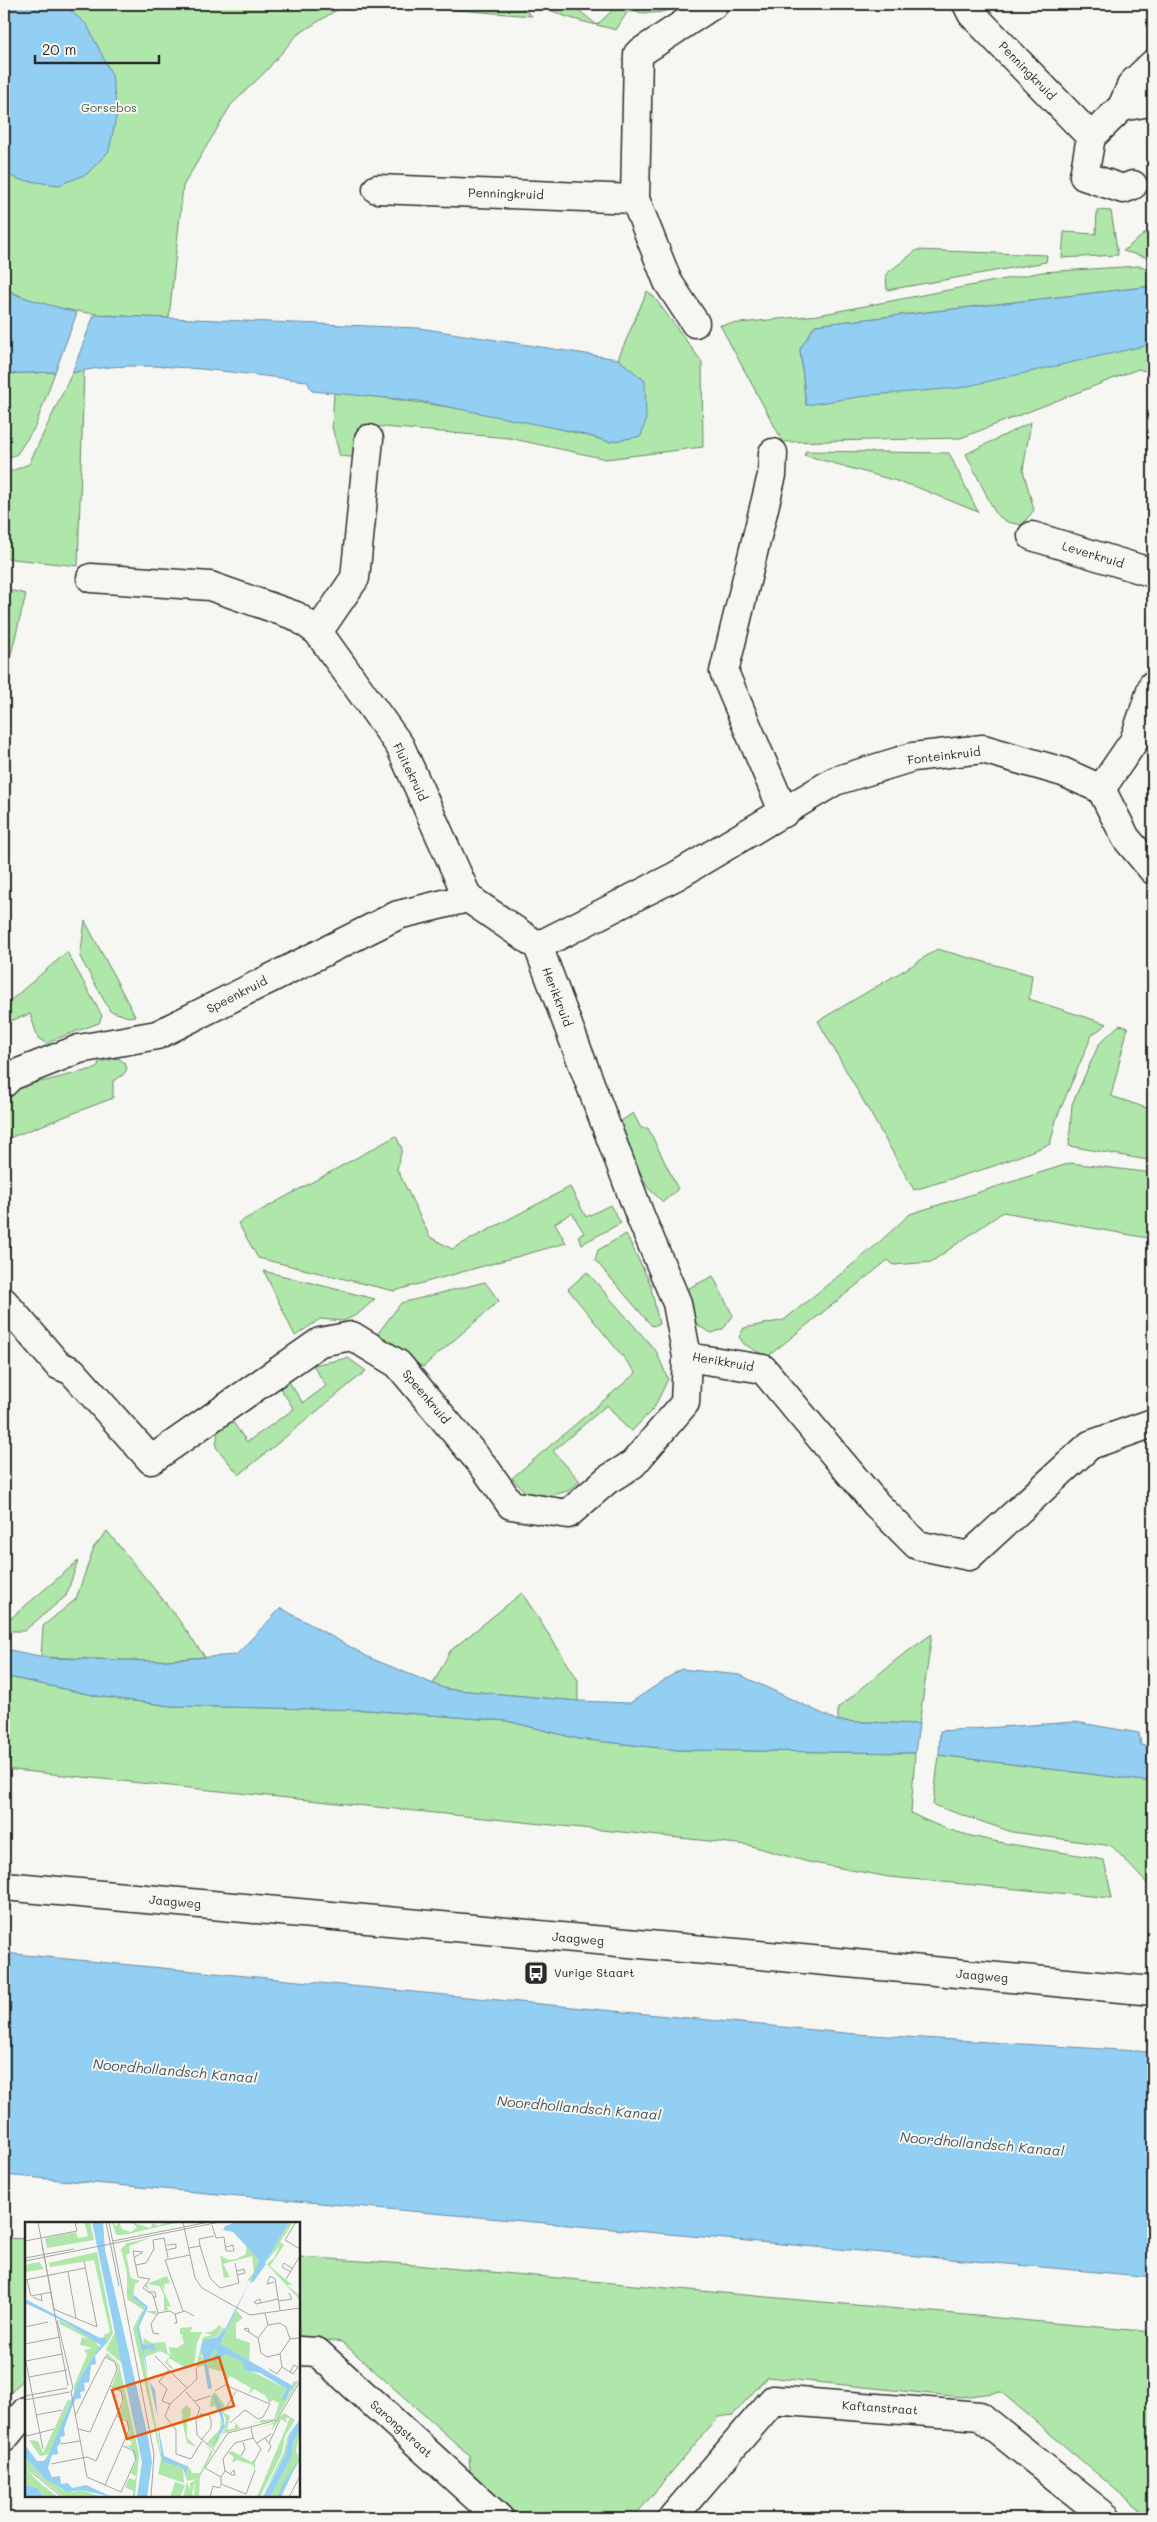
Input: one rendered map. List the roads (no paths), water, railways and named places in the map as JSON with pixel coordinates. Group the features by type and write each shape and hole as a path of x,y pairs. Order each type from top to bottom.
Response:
{"street":[{"path":"694,323 668,282 635,199 638,54 714,4"},
{"name":"Penningkruid","path":"967,4 972,14 1091,137"},
{"path":"1133,185 1123,189 1084,176 1091,137 1122,107 1132,84 1153,64"},
{"path":"1122,107 1149,102 1153,98"},
{"name":"Penningkruid","path":"377,189 635,199"},
{"path":"318,632 355,578 369,439"},
{"path":"772,453 772,475 724,672 784,813"},
{"name":"Leverkruid","path":"1032,536 1153,573"},
{"name":"Fluitekruid","path":"91,578 210,586 296,616 318,632 400,746 468,898"},
{"path":"1153,685 1134,741 1101,788 1126,838 1153,870"},
{"name":"Fonteinkruid","path":"538,946 676,876 836,781 913,757 983,749 1063,772 1101,788"},
{"path":"468,898 538,946"},
{"name":"Speenkruid","path":"4,1083 12,1076 80,1049 157,1035 398,915 468,898"},
{"name":"Herikkruid","path":"538,946 641,1218 677,1303 687,1357 764,1369 876,1504 917,1545 969,1556 1090,1445 1153,1423"},
{"name":"Speenkruid","path":"4,1302 58,1365 72,1371 151,1460 320,1342 352,1336 398,1364 485,1468 511,1505 568,1514 608,1480 633,1464 686,1403 687,1357"},
{"name":"Jaagweg","path":"4,1886 1153,1991"},
{"name":"Sarongstraat","path":"300,2351 317,2352 499,2518"},
{"name":"Kaftanstraat","path":"672,2518 773,2400 980,2416 1107,2518"},
{"path":"4,2438 25,2412"}],"water":[{"path":"4,4 63,4 87,25 112,75 117,113 109,151 87,174 59,185 20,180 4,173"},
{"path":"1153,286 1153,344 959,388 872,395 806,405 800,349 815,325"},
{"path":"4,288 19,296 77,313 55,372 4,374"},
{"path":"94,315 419,328 618,359 645,381 646,420 641,436 610,442 575,432 419,401 312,391 307,381 157,366 98,368 72,373"},
{"path":"281,1608 370,1658 446,1689 578,1701 630,1703 681,1669 740,1675 838,1721 919,1724 915,1753 678,1750 579,1739 507,1721 367,1710 171,1706 97,1696 4,1676 4,1649 50,1658 153,1661 236,1655"},
{"path":"1075,1722 1139,1733 1141,1745 1153,1748 1153,1782 939,1755 940,1731"},
{"name":"Noordhollandsch Kanaal","path":"4,1953 856,2034 1153,2052 1153,2277 4,2175"}],"place":[{"name":"Vurige Staart","path":"536,1973"}],"park label":[{"name":"Gorsebos","path":"109,108"}]}
